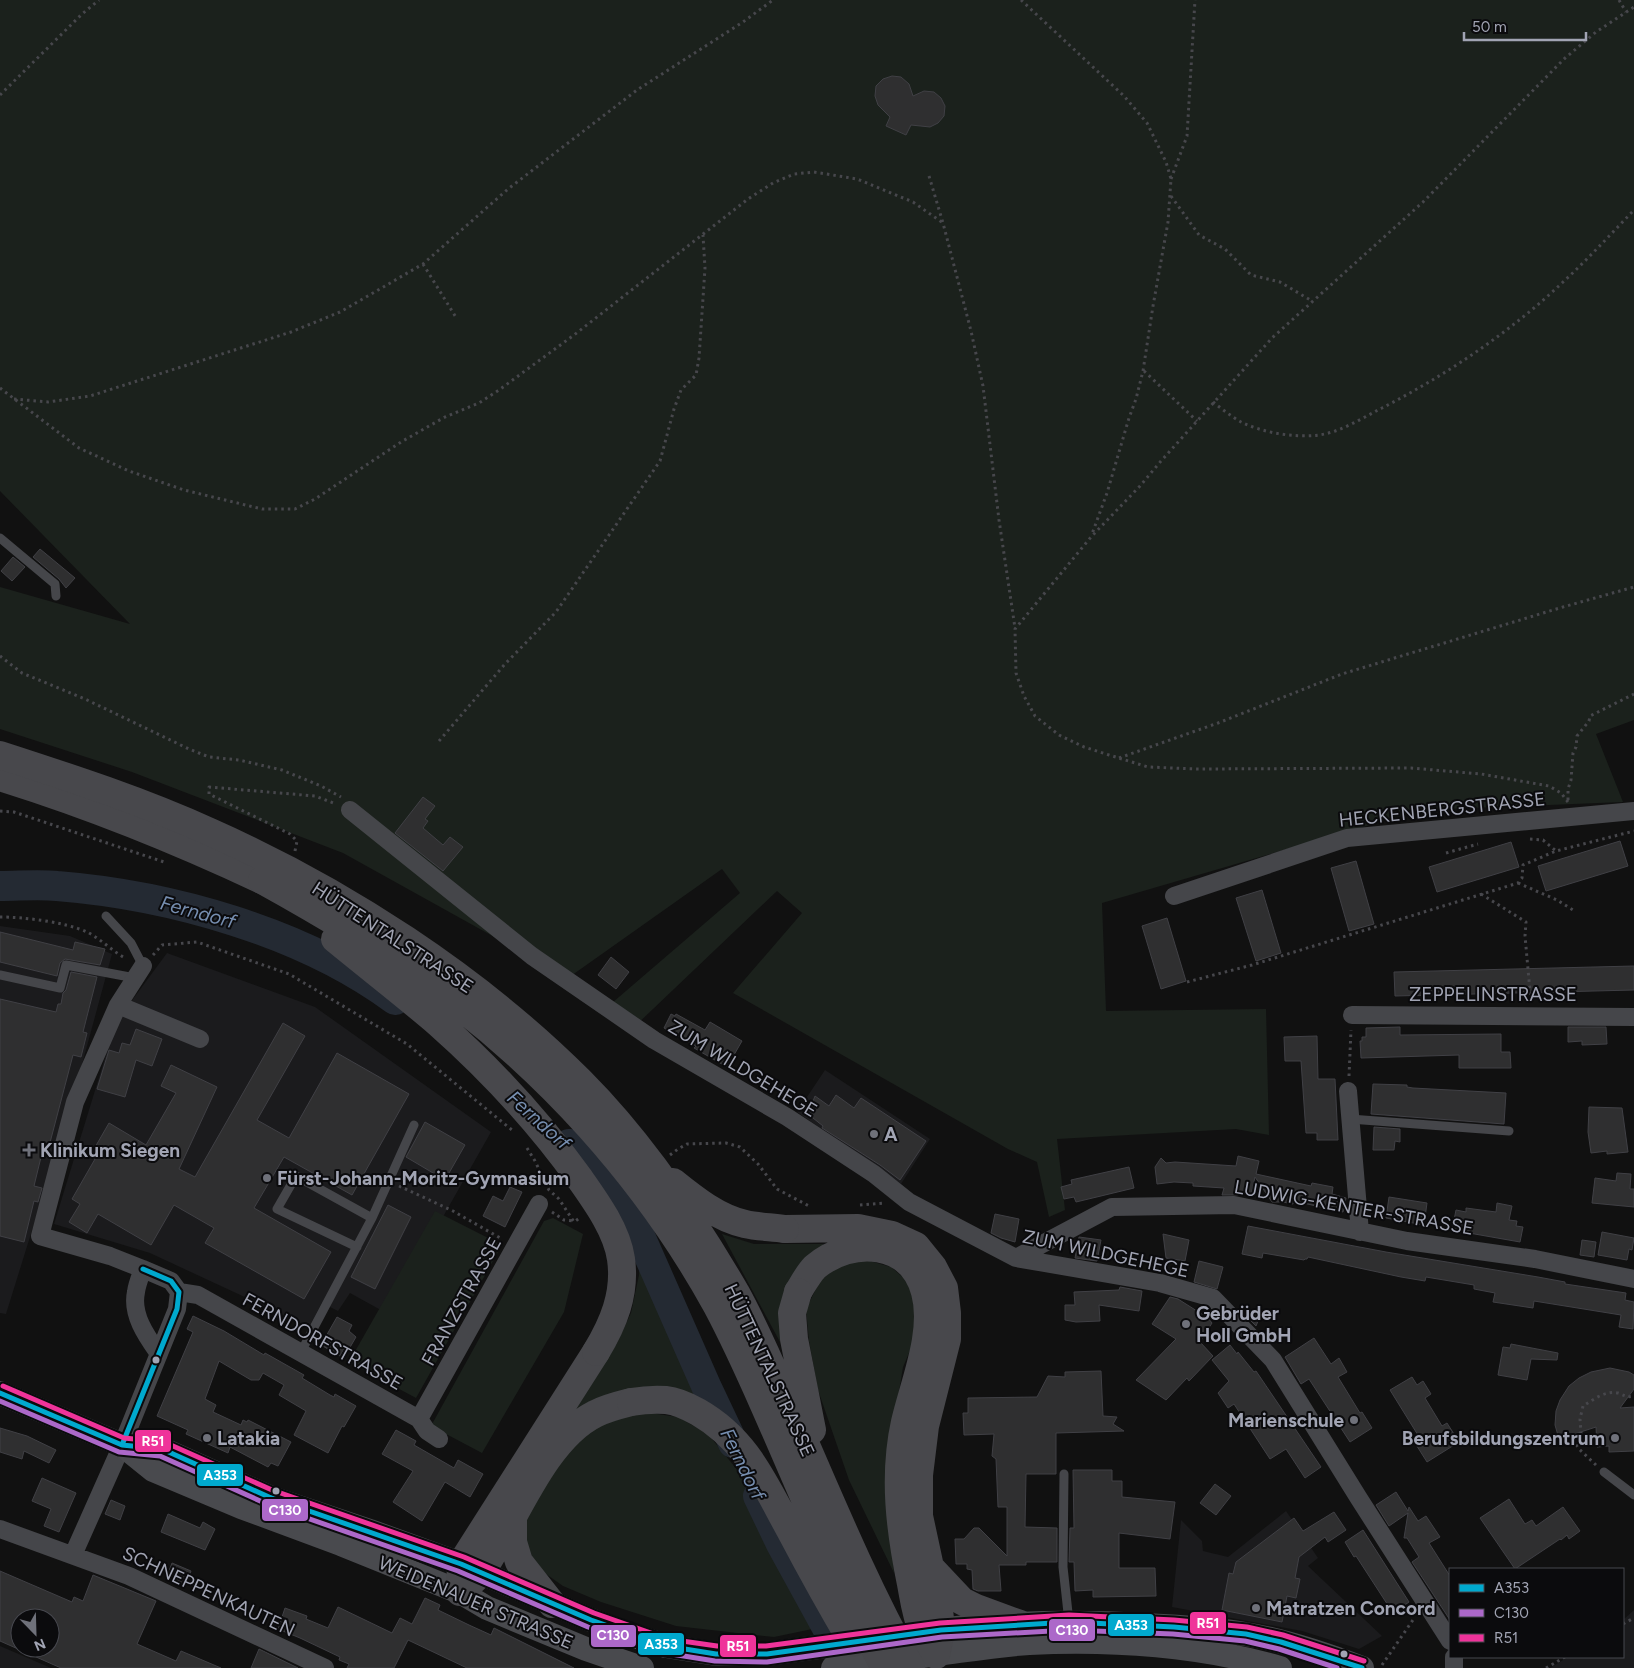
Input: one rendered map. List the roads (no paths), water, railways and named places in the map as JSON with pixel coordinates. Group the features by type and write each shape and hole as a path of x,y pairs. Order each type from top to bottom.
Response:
{"highway":[{"name":"HÜTTENTALSTRASSE","path":"0,755 140,803 210,832 272,862 349,904 442,964 494,1004 581,1082 614,1119 659,1161 692,1222 737,1296 764,1348 880,1609 911,1668"},
{"name":"HÜTTENTALSTRASSE","path":"0,777 131,822 201,851 262,880 337,922 425,980 479,1022 562,1097 596,1133 632,1177 689,1259 717,1306 746,1366 879,1666"},
{"path":"262,880 402,993 473,1056 537,1124 594,1199 616,1242 621,1258 623,1278 621,1295 614,1316 596,1352 471,1568 460,1592"},
{"path":"659,1161 695,1200 743,1224 784,1229 858,1228 892,1235 916,1246 933,1267 944,1288 947,1313 947,1339 925,1426 919,1475 919,1516 939,1609 934,1639"},
{"path":"822,1481 794,1339 792,1314 798,1292 814,1268 834,1255 854,1248 889,1250 906,1260 919,1275 926,1293 928,1318 924,1347 905,1425 898,1470 899,1507 916,1611 934,1639"},
{"path":"471,1568 513,1516 547,1460 562,1440 576,1426 594,1414 613,1407 646,1400 668,1400 692,1409 714,1422 737,1442 755,1467 837,1616 879,1666"},
{"path":"513,1516 513,1542 519,1562 552,1604"},
{"path":"929,1566 962,1600 976,1608 1020,1624"}],"main road":[{"name":"WEIDENAUER STRASSE","path":"0,1392 122,1445 153,1470 460,1592 487,1608 586,1649 642,1668"},
{"name":"WEIDENAUER STRASSE","path":"122,1445 162,1449 269,1497 471,1568 552,1604 628,1634 666,1646 716,1654 767,1654 872,1640 934,1639 1028,1643 1100,1642 1170,1647 1211,1653 1280,1668"},
{"name":"WEIDENAUER STRASSE","path":"833,1668 879,1666 934,1639 1020,1624 1070,1622 1174,1627 1246,1634 1280,1642 1362,1668"}],"street":[{"name":"HECKENBERGSTRASSE","path":"1174,896 1348,838 1570,809 1634,811"},
{"name":"ZUM WILDGEHEGE","path":"350,810 532,956 654,1040 787,1117 874,1174 910,1202 1016,1258 1160,1283 1213,1298 1273,1360 1449,1639"},
{"path":"139,972 118,1004 200,1039"},
{"name":"FERNDORFSTRASSE","path":"118,1004 75,1102 40,1236 110,1256 171,1281 179,1292 198,1296 302,1352 419,1420 427,1431 439,1439"},
{"name":"ZEPPELINSTRASSE","path":"1352,1015 1634,1017"},
{"path":"1348,1091 1360,1232"},
{"name":"FRANZSTRASSE","path":"419,1420 540,1204"},
{"name":"LUDWIG-KENTER-STRASSE","path":"1016,1258 1112,1207 1234,1205 1407,1241 1535,1259 1634,1280"},
{"path":"143,1269 135,1294 136,1310 143,1332 159,1354"},
{"path":"73,1555 122,1445 159,1354 177,1309 179,1292"},
{"name":"SCHNEPPENKAUTEN","path":"0,1529 129,1576 325,1668"}],"lane":[{"path":"0,538 55,584 56,596"},
{"path":"0,975 60,988 66,966 139,972 132,943 106,916"},
{"path":"1350,1119 1509,1131"},
{"path":"302,1352 372,1218 414,1125"},
{"path":"357,1247 277,1209 296,1176 372,1218"},
{"path":"1604,1472 1634,1495"},
{"path":"1064,1474 1063,1567 1070,1622"}],"waterway":[{"name":"Ferndorf","path":"0,886 50,885 145,898 189,908 277,936 359,976 395,1000"},
{"name":"Ferndorf","path":"569,1144 637,1229 733,1443"},
{"name":"Ferndorf","path":"758,1496 781,1544 849,1668"}],"place":[{"name":"A","path":"874,1134"},
{"name":"Klinikum Siegen","path":"29,1150"},
{"name":"Fürst-Johann-Moritz-Gymnasium","path":"267,1178"},
{"name":"Gebrüder Holl GmbH","path":"1186,1324"},
{"name":"Marienschule","path":"1354,1420"},
{"name":"Latakia","path":"207,1438"},
{"name":"Berufsbildungszentrum","path":"1615,1438"},
{"name":"Matratzen Concord","path":"1256,1608"}]}
